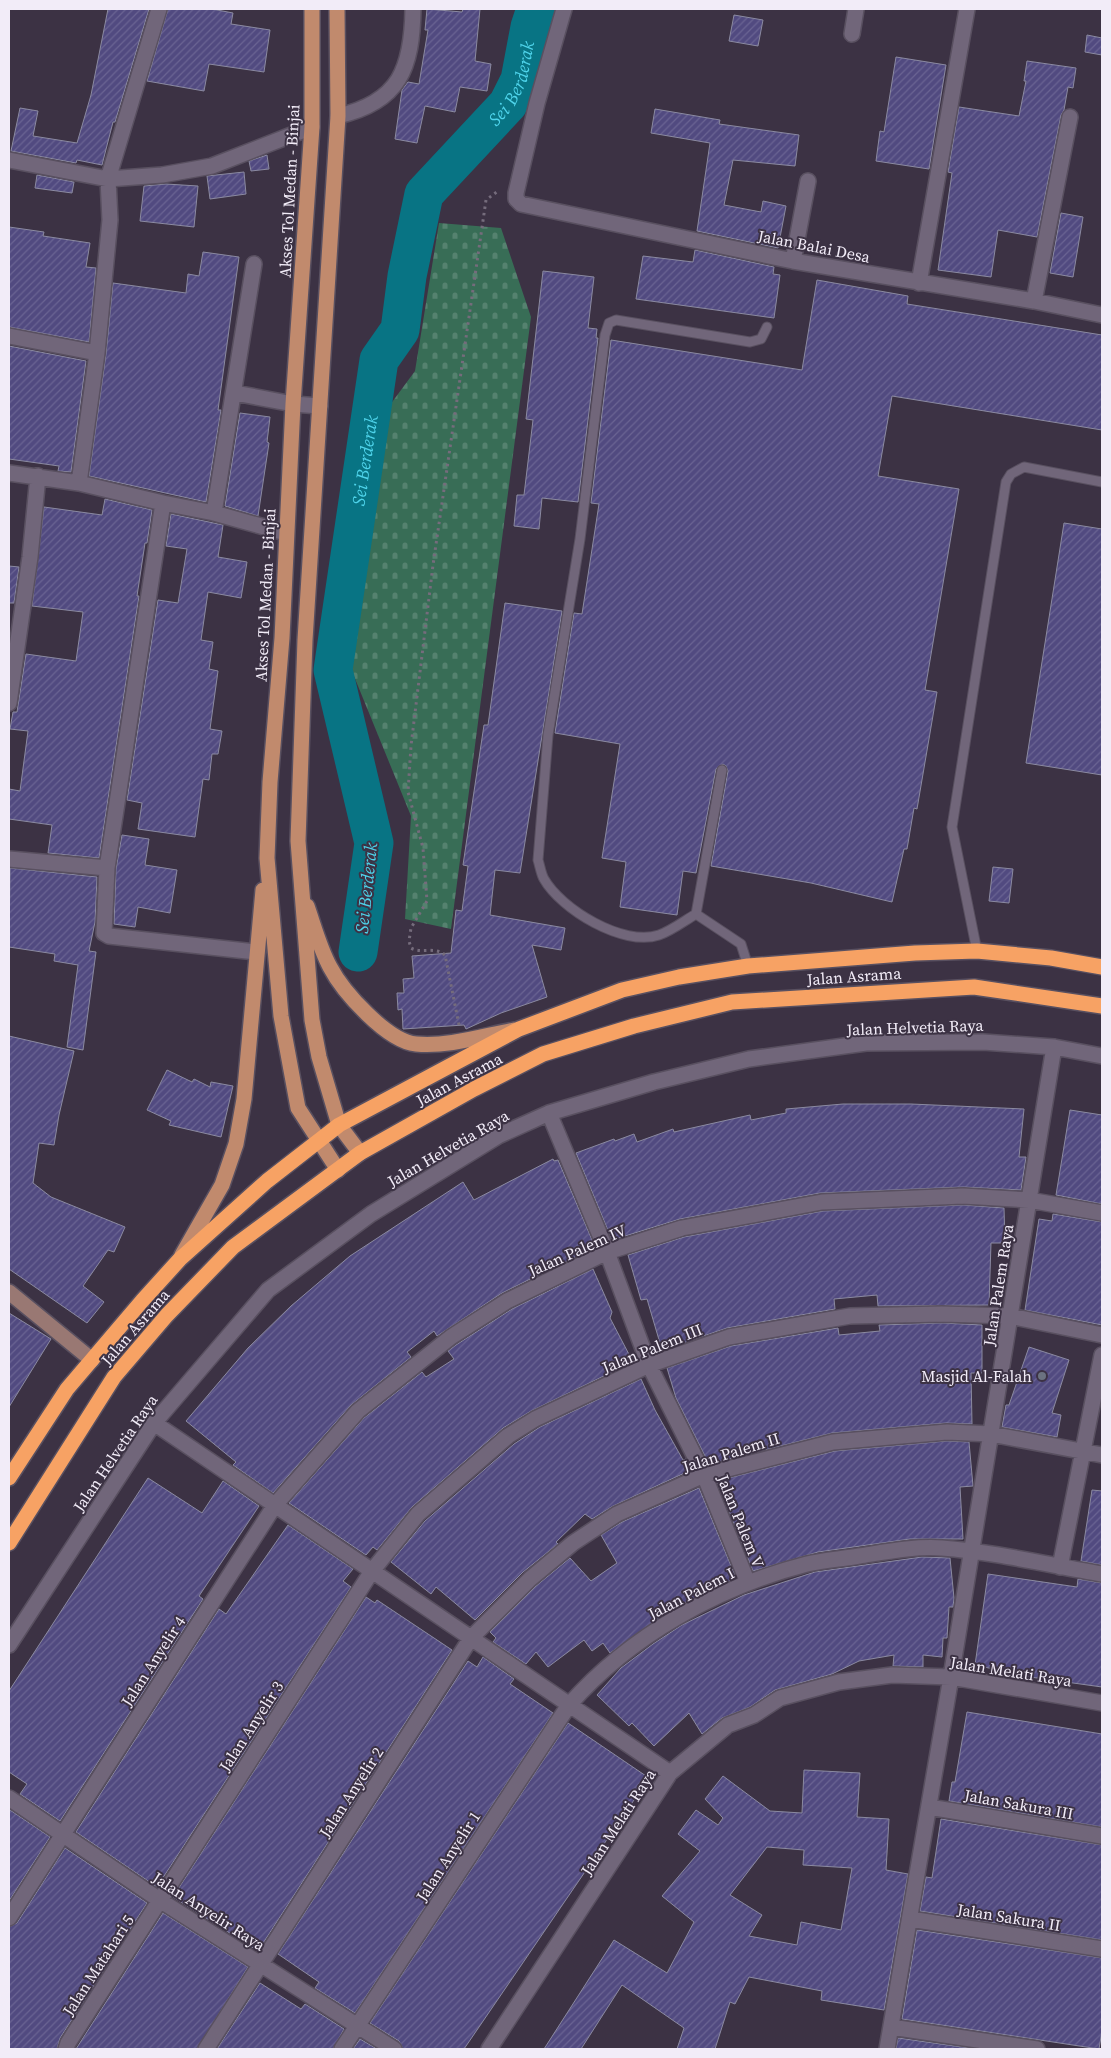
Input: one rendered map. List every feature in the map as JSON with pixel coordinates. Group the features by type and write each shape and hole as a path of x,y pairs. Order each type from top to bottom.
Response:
{"highway":[{"name":"Jalan Asrama","path":"9,1478 67,1389 92,1360 180,1259 266,1181 339,1125 518,1029 622,990 678,977 748,966 915,953 977,951 1052,958 1102,967"},
{"name":"Jalan Asrama","path":"9,1543 114,1377 167,1315 233,1246 360,1153 474,1089 543,1054 634,1026 732,1002 974,987 1074,1000 1102,1006"}],"main road":[{"name":"Akses Tol Medan - Binjai","path":"312,9 312,127 293,404 282,638 270,782 267,858 281,1016 298,1108 338,1170"},
{"path":"337,9 338,116 305,640 298,841 312,1020 329,1095 339,1125 360,1153"},
{"path":"180,1259 222,1185 236,1144 244,1099 256,952 267,858"},
{"path":"301,889 330,967 362,1011 390,1032 414,1044 440,1044 518,1029"}],"street":[{"path":"79,483 97,353 110,220 108,179 159,9"},
{"path":"338,116 354,112 378,101 392,89 407,64 413,9"},
{"path":"521,175 539,96 564,9"},
{"path":"852,34 856,9"},
{"path":"919,283 967,9"},
{"path":"1034,301 1070,117"},
{"path":"9,160 108,179 162,175 212,166 312,127"},
{"name":"Jalan Balai Desa","path":"521,175 516,199 521,204 793,261 1034,301 1102,315"},
{"path":"793,261 808,181"},
{"path":"214,513 235,393 254,264"},
{"path":"9,336 97,353"},
{"path":"235,393 293,404 320,406"},
{"path":"9,473 79,483 214,513 286,533"},
{"path":"9,702 30,557 38,476"},
{"path":"163,503 107,868 104,933 109,936 256,952"},
{"path":"9,859 107,868"},
{"name":"Jalan Helvetia Raya","path":"9,1645 154,1423 268,1290 371,1214 498,1136 549,1114 654,1082 749,1058 866,1043 983,1042 1054,1047 1102,1056"},
{"name":"Jalan Palem Raya","path":"887,2049 972,1552 1054,1047"},
{"name":"Jalan Palem V","path":"549,1114 607,1252 649,1365 704,1475 748,1583"},
{"name":"Jalan Palem IV","path":"275,1505 358,1411 451,1337 507,1301 607,1252 682,1228 822,1202 963,1196 1029,1200 1102,1213"},
{"path":"9,1292 92,1360"},
{"name":"Jalan Palem III","path":"372,1571 418,1514 508,1436 534,1419 649,1365 729,1337 850,1316 942,1314 1010,1316 1102,1335"},
{"path":"1060,1566 1102,1355"},
{"path":"154,1423 670,1773"},
{"name":"Jalan Palem II","path":"471,1638 530,1579 573,1543 617,1514 704,1475 833,1442 947,1432 991,1434 1102,1455"},
{"name":"Jalan Anyelir 4","path":"9,1918 275,1505"},
{"name":"Jalan Palem I","path":"569,1704 591,1680 618,1656 648,1635 715,1597 748,1583 807,1564 884,1552 940,1548 1102,1574"},
{"name":"Jalan Anyelir 3","path":"160,1901 372,1571"},
{"name":"Jalan Anyelir 2","path":"206,2049 471,1638"},
{"name":"Jalan Melati Raya","path":"490,2049 670,1773 728,1725 754,1715 780,1698 839,1682 892,1675 951,1677 1102,1704"},
{"name":"Jalan Anyelir 1","path":"342,2049 569,1704"},
{"name":"Jalan Anyelir Raya","path":"9,1798 61,1836 160,1901 356,2027 394,2049"},
{"name":"Jalan Sakura III","path":"929,1807 1102,1836"},
{"name":"Jalan Matahari 5","path":"66,2049 68,2043 160,1901"},
{"name":"Jalan Sakura II","path":"910,1919 1102,1949"},
{"path":"891,2027 1000,2046 1037,2049"}],"lane":[{"path":"722,770 696,914 658,936 630,937 614,933 588,920 564,901 544,879 538,860 548,734 580,539 605,335 609,322 616,320 750,342 761,339 767,327"},
{"path":"977,951 952,827 1006,482 1011,474 1024,467 1102,482"},
{"path":"696,914 741,944 748,966"}],"path":[{"path":"462,1040 445,955 436,950 416,951 411,948 409,941 411,928 427,900 427,893 423,848 408,792 433,565 486,200 521,175"}],"green space":[{"path":"439,223 501,228 531,317 451,929 405,919 411,816 347,659 387,409 415,371"}],"building":[{"path":"108,9 149,9 115,122 113,122 102,165 77,160 76,163 11,151 20,108 38,111 33,136 77,143 91,95"},
{"path":"168,9 212,9 233,13 231,24 270,30 264,72 209,64 204,91 147,81"},
{"path":"427,9 462,12 463,9 480,9 475,61 491,64 487,91 460,87 455,112 425,106 417,143 395,139 402,90 408,82 419,84 428,30 425,30"},
{"path":"734,15 763,20 758,46 729,41"},
{"path":"1087,35 1102,38 1102,55 1085,52"},
{"path":"896,57 946,65 929,169 876,161 880,131 884,132"},
{"path":"1027,61 1076,68 1073,88 1068,87 1064,110 1061,115 1037,237 998,230 991,277 938,270 952,173 948,172 959,107 1019,116 1026,81 1024,81"},
{"path":"655,109 720,120 719,124 799,135 795,166 733,160 724,205 761,212 763,201 786,206 778,248 697,231 710,143 651,133"},
{"path":"267,155 269,169 251,171 249,161"},
{"path":"244,172 246,194 210,199 207,176"},
{"path":"37,175 74,182 72,193 35,188"},
{"path":"166,184 198,186 194,227 140,221 144,186"},
{"path":"1061,213 1083,217 1073,277 1050,273"},
{"path":"9,227 44,232 43,236 90,243 86,267 96,268 89,342 9,327"},
{"path":"695,250 774,267 773,274 780,275 774,318 636,299 643,256 693,262"},
{"path":"203,252 239,257 218,410 221,410 206,502 89,476 106,354 113,283 186,293 188,274 199,276"},
{"path":"543,271 594,277 588,328 597,329 596,338 598,338 578,502 542,498 539,529 514,526 517,495 524,495 533,420 526,419"},
{"path":"817,280 908,296 907,304 1102,335 1102,430 892,396 878,476 959,489 925,690 937,692 917,809 914,808 907,849 904,849 892,902 811,883 711,866 728,771 723,764 716,769 696,873 683,871 677,915 620,907 626,862 602,858 620,744 555,733 574,613 582,614 599,504 591,503 611,340 802,370"},
{"path":"9,346 86,361 71,472 58,471 59,466 9,459"},
{"path":"240,413 270,417 267,442 269,443 258,516 225,506"},
{"path":"105,499 152,510 147,543 145,543 137,596 139,596 99,858 48,853 52,825 9,819 9,789 20,791 28,731 10,729 13,712 17,712 26,654 76,661 83,612 32,606 44,507 102,515"},
{"path":"171,514 223,525 218,557 247,562 241,598 208,592 201,640 213,642 209,669 218,671 210,729 222,731 218,754 212,754 209,780 203,779 195,837 138,829 142,803 127,800 158,600 178,603 187,549 166,546"},
{"path":"1064,523 1102,529 1102,775 1026,763"},
{"path":"9,566 19,567 14,603 9,603"},
{"path":"505,603 562,611 520,873 495,870 490,915 565,928 561,950 532,945 547,997 501,1013 466,1029 464,1025 403,1029 402,1009 398,1010 397,993 404,993 403,979 414,978 412,956 451,953 456,910 462,911 468,866 463,865 484,725 488,725"},
{"path":"122,835 149,839 145,865 177,870 170,913 138,907 135,927 114,924 116,869"},
{"path":"993,867 1013,869 1009,903 989,901"},
{"path":"10,868 97,877 95,922 89,951 96,952 83,1050 67,1047 78,965 54,961 55,954 9,947"},
{"path":"9,1036 74,1051 54,1145 39,1143 33,1183 51,1197 125,1227 114,1252 108,1250 83,1286 104,1302 87,1323 9,1269"},
{"path":"167,1070 192,1082 194,1079 210,1087 211,1082 233,1086 221,1137 169,1125 171,1121 147,1110"},
{"path":"843,1104 911,1104 1024,1109 1019,1157 1026,1157 1021,1190 963,1187 820,1193 680,1219 612,1240 576,1153 634,1134 637,1142 673,1129 674,1132 750,1115 751,1120 786,1113 786,1109"},
{"path":"1070,1110 1102,1115 1102,1204 1056,1195"},
{"path":"553,1159 554,1161 558,1160 595,1247 502,1293 437,1336 434,1331 407,1352 411,1357 351,1405 273,1493 233,1465 236,1462 186,1421 248,1348 291,1306 350,1256 463,1182 474,1200"},
{"path":"963,1205 1004,1208 1005,1243 991,1243 989,1305 878,1306 877,1295 834,1299 835,1309 727,1328 662,1350 647,1299 641,1300 628,1255 684,1237 823,1211"},
{"path":"1053,1214 1102,1222 1102,1325 1025,1310 1039,1219 1052,1221"},
{"path":"593,1269 612,1312 610,1318 633,1362 531,1411 503,1428 412,1507 377,1550 373,1547 366,1555 289,1503 364,1418 422,1372 426,1377 454,1359 448,1351 512,1309"},
{"path":"9,1313 51,1339 9,1407"},
{"path":"942,1323 982,1325 982,1373 971,1373 972,1424 946,1423 832,1433 709,1464 676,1398 667,1368 731,1346 838,1328 839,1335 880,1331 879,1325"},
{"path":"1029,1347 1069,1360 1052,1413 1061,1415 1057,1437 1002,1427 1006,1405 1009,1405"},
{"path":"641,1379 655,1410 683,1460 686,1459 691,1470 613,1506 592,1519 585,1514 556,1542 558,1544 523,1572 475,1620 436,1587 431,1594 391,1562 425,1521 514,1444 540,1427"},
{"path":"947,1441 969,1442 973,1486 960,1487 963,1539 910,1539 818,1552 753,1571 717,1481 835,1451"},
{"path":"148,1478 202,1513 223,1481 259,1506 199,1596 203,1599 60,1821 20,1794 27,1784 9,1772 9,1691"},
{"path":"699,1488 736,1578 672,1609 610,1653 603,1643 592,1651 584,1640 548,1667 536,1652 526,1664 493,1642 496,1638 490,1632 536,1586 570,1558 591,1581 617,1563 601,1535 622,1522"},
{"path":"1092,1490 1102,1491 1102,1565 1081,1561"},
{"path":"288,1525 353,1569 343,1581 351,1587 157,1887 76,1832 219,1609 226,1614"},
{"path":"922,1557 950,1558 954,1598 953,1607 949,1607 947,1638 943,1638 942,1657 923,1655 923,1667 893,1666 894,1655 859,1661 832,1674 775,1690 750,1707 722,1718 702,1734 689,1713 654,1746 632,1723 629,1726 597,1695 621,1668 653,1644 682,1625 744,1595 815,1572"},
{"path":"988,1574 1077,1587 1078,1579 1102,1583 1102,1687 1030,1677 975,1665"},
{"path":"366,1597 375,1603 377,1600 452,1650 258,1951 173,1897"},
{"path":"483,1657 514,1679 510,1684 553,1713 355,2013 315,1988 319,1982 278,1954 468,1661 477,1667"},
{"path":"967,1712 1102,1734 1102,1827 949,1801 952,1782 955,1782"},
{"path":"568,1723 649,1778 464,2049 403,2049 399,2041 370,2023"},
{"path":"804,1770 860,1773 857,1817 889,1819 886,1870 908,1874 884,2010 821,2000 822,1991 749,1977 735,2004 730,2002 715,2049 677,2049 684,2028 622,1985 581,2049 544,2049 614,1940 667,1973 694,1922 662,1896 700,1851 678,1834 696,1810 718,1825 723,1818 705,1799 723,1776 770,1811 802,1813","holes":["767,1847 804,1850 803,1865 852,1868 841,1930 801,1922 797,1945 749,1936 762,1915 730,1895"]},
{"path":"9,1811 50,1837 9,1901"},
{"path":"941,1819 1102,1845 1102,1940 920,1911 926,1877 932,1878"},
{"path":"65,1848 147,1903 60,2038 57,2049 9,2049 9,1927 17,1923"},
{"path":"163,1913 248,1967 197,2049 76,2049"},
{"path":"917,1930 1102,1958 1102,2031 1099,2049 902,2019"},
{"path":"260,1983 301,2009 305,2004 344,2029 333,2049 217,2049"},
{"path":"898,2038 976,2049 896,2049"},
{"path":"360,2039 377,2049 353,2049"}],"waterway":[{"name":"Sei Berderak","path":"358,952 374,843 333,670 379,360 400,330 407,276 424,194 508,104 520,80 530,27 536,9"}],"place":[{"name":"Masjid Al-Falah","path":"1042,1376"}]}
